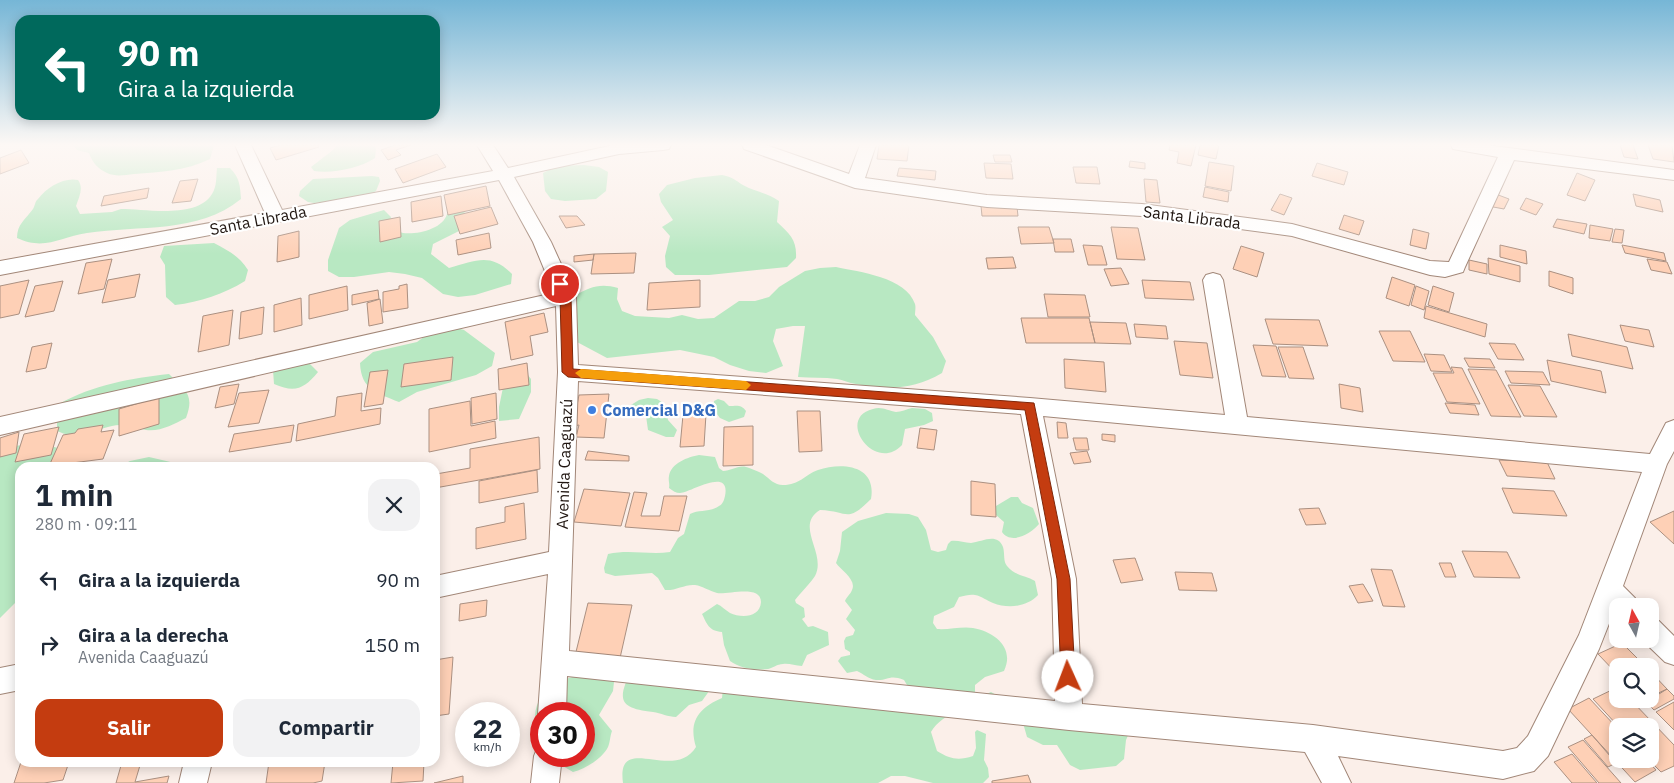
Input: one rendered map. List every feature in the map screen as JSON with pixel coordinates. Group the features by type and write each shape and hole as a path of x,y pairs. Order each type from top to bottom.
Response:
{"street":[{"path":"260,182 276,217"},
{"name":"Santa Librada","path":"0,268 464,182"},
{"name":"Avenida Caaguazú","path":"508,182 542,242 566,297 568,372 561,560 553,702"},
{"name":"Santa Librada","path":"855,182 987,201 1142,210 1292,230 1430,268 1445,270 1456,268 1495,182"},
{"path":"1213,280 1237,426"},
{"path":"0,426 566,297"},
{"path":"568,372 1030,406 1237,426 1667,448 1617,598"},
{"path":"1030,406 1064,579 1069,716"},
{"path":"440,586 561,560"},
{"path":"556,662 1069,716 1313,739 1503,765 1524,760 1538,746 1590,640 1609,610"},
{"path":"1659,639 1674,653"},
{"path":"0,681 15,678"},
{"path":"1313,739 1337,783"},
{"path":"193,783 197,767"},
{"path":"545,783 547,767"}],"green space":[{"path":"63,182 80,183 80,193 76,206 80,214 112,212 121,209 183,210 205,202 215,188 216,182 239,182 241,199 224,210 206,218 187,223 87,233 44,243 27,242 17,238 20,226 33,209 37,200 51,187"},
{"path":"310,182 380,182 376,191 363,198 314,203 308,202 299,196 300,191"},
{"path":"544,182 607,182 606,191 596,199 565,201 551,199 545,191"},
{"path":"681,182 738,182 779,201 777,222 792,238 796,258 787,267 709,275 675,275 666,267 665,256 670,236 662,227 673,220 661,202 659,194 667,185"},
{"path":"384,210 391,217 388,226 401,232 409,233 422,232 435,227 452,211 459,210 467,214 463,229 433,244 431,254 449,268 482,260 497,263 512,274 511,284 475,295 458,297 443,294 422,278 405,274 389,272 339,277 328,271 328,260 339,228 350,220"},
{"path":"214,243 233,254 245,265 248,270 245,281 212,297 175,305 166,297 165,265 160,257 164,246"},
{"path":"836,267 881,277 902,288 910,295 915,304 915,315 933,337 946,361 942,373 921,383 890,388 853,384 832,378 798,377 805,326 776,329 773,341 783,366 766,373 749,371 714,357 680,350 607,358 577,342 574,296 590,288 606,286 618,288 617,299 622,311 635,316 669,318 682,315 698,319 714,318 739,301 755,301 769,297 779,287 805,271"},
{"path":"450,326 464,330 495,353 492,366 476,375 417,392 399,402 377,393 363,379 360,363 373,352 417,342 432,331"},
{"path":"309,363 318,372 303,386 293,389 274,384 273,370"},
{"path":"507,368 523,369 531,379 531,392 519,419 499,421 499,407"},
{"path":"169,374 184,389 189,398 189,410 186,418 156,430 116,425 81,436 57,431 59,404 72,397 112,383"},
{"path":"657,399 665,404 668,420 677,430 674,437 666,437 648,430 646,416 631,405 639,400"},
{"path":"718,399 724,401 729,406 742,407 746,411 744,417 729,422 720,418 713,409 714,401"},
{"path":"882,408 900,412 912,408 925,409 932,413 933,421 905,429 902,445 891,452 881,453 871,449 858,432 858,422 862,414 873,409"},
{"path":"30,444 45,445 60,448 82,462 15,462 15,603 0,618 0,448"},
{"path":"699,455 715,457 719,468 723,471 746,467 762,473 780,485 798,482 813,472 837,466 856,469 869,479 871,499 863,507 852,514 820,510 813,516 810,524 818,567 815,576 795,600 796,603 804,608 805,617 802,619 808,627 813,626 828,632 829,645 807,655 802,666 785,664 758,670 743,667 730,661 724,645 722,632 711,629 702,614 717,604 734,615 754,614 760,607 761,602 760,597 756,593 717,593 695,585 665,590 658,578 652,573 615,576 605,573 604,568 608,554 670,552 678,538 684,534 690,514 712,510 721,504 725,496 725,487 722,483 708,483 680,493 674,492 669,488 670,471 676,464"},
{"path":"149,457 170,462 128,462"},
{"path":"1011,497 1018,497 1022,503 1033,508 1039,524 1031,531 1016,538 1010,538 1002,532 1004,522 996,515 996,506"},
{"path":"886,513 909,514 918,517 926,530 931,550 938,552 946,550 951,541 971,543 989,539 997,540 1003,547 1007,566 1017,574 1035,581 1038,595 1023,604 1017,606 999,605 978,596 969,595 959,597 954,607 934,616 933,623 937,629 969,628 981,630 995,637 1005,648 1007,663 1004,671 985,677 975,685 975,693 982,696 991,692 998,696 951,714 936,725 931,732 937,751 958,759 973,756 976,748 975,732 977,730 986,734 984,760 988,768 989,777 983,783 933,783 905,776 891,776 878,783 623,783 623,768 628,760 637,758 674,760 686,757 696,747 693,730 697,716 707,706 722,698 723,688 910,690 904,680 899,678 876,680 868,678 857,671 847,673 838,661 841,657 850,655 850,652 845,649 844,641 846,637 853,635 855,630 846,619 852,610 845,601 853,586 848,575 836,563 840,551 842,532 858,521"},
{"path":"631,671 712,687 702,701 689,705 676,717 670,716 627,705 623,696"},
{"path":"594,673 614,682 613,691 599,715 612,731 608,747 602,756 595,761 595,702 538,702 547,690 555,684 584,674"},
{"path":"1023,723 1130,731 1126,740 1124,759 1116,766 1080,770 1070,765 1057,745 1043,745 1027,737"},
{"path":"564,767 586,767 583,769 573,772"}],"building":[{"path":"180,182 197,182 191,201 172,203"},
{"path":"1100,182 1100,184 1076,183"},
{"path":"1144,182 1157,182 1160,203 1146,202"},
{"path":"1206,182 1232,182 1231,191 1205,186"},
{"path":"1332,182 1345,182 1344,185"},
{"path":"1573,182 1594,182 1585,201 1567,195"},
{"path":"486,186 490,206 448,215 444,195"},
{"path":"1205,187 1229,192 1228,202 1203,197"},
{"path":"149,188 147,198 101,206 104,196"},
{"path":"1493,193 1509,199 1504,209 1488,206"},
{"path":"1280,194 1292,198 1284,215 1271,210"},
{"path":"1633,194 1660,200 1663,212 1636,206"},
{"path":"441,196 443,216 412,222 411,202"},
{"path":"1526,198 1543,204 1536,215 1520,209"},
{"path":"981,206 1017,207 1018,216 982,216"},
{"path":"491,207 498,224 460,234 454,216"},
{"path":"1344,215 1364,221 1359,235 1339,229"},
{"path":"559,216 577,216 585,225 566,228"},
{"path":"400,217 401,237 380,242 379,221"},
{"path":"1557,219 1587,224 1584,234 1553,227"},
{"path":"1590,225 1613,229 1610,241 1589,238"},
{"path":"1018,227 1049,227 1054,243 1021,244"},
{"path":"1111,227 1138,228 1145,260 1117,259"},
{"path":"1413,229 1429,233 1426,249 1410,245"},
{"path":"1615,229 1624,230 1622,243 1612,242"},
{"path":"299,231 299,257 277,262 278,236"},
{"path":"489,233 491,248 458,255 456,240"},
{"path":"1053,239 1071,239 1074,252 1055,252"},
{"path":"1083,245 1102,246 1107,265 1088,265"},
{"path":"1500,245 1526,251 1527,264 1500,257"},
{"path":"1622,245 1664,253 1666,261 1625,253"},
{"path":"1241,246 1264,253 1257,277 1233,269"},
{"path":"636,253 634,273 591,274 594,254"},
{"path":"594,254 593,260 574,262 574,256"},
{"path":"1013,257 1016,268 988,269 986,258"},
{"path":"1488,258 1520,266 1520,282 1489,274"},
{"path":"112,259 104,289 78,294 86,263"},
{"path":"1647,259 1667,262 1672,274 1651,270"},
{"path":"1469,260 1487,264 1487,274 1469,270"},
{"path":"1121,268 1129,284 1111,286 1104,269"},
{"path":"1549,271 1573,278 1573,294 1549,286"},
{"path":"140,274 135,297 102,303 108,280"},
{"path":"1392,277 1415,285 1409,306 1386,298"},
{"path":"29,280 19,314 0,318 0,286"},
{"path":"700,280 700,307 647,310 649,283"},
{"path":"1142,280 1190,282 1194,300 1145,298"},
{"path":"63,281 54,311 25,317 35,286"},
{"path":"407,284 408,308 383,312 383,292 399,289 399,286"},
{"path":"347,286 348,310 309,319 309,295"},
{"path":"1416,286 1429,291 1424,310 1411,305"},
{"path":"1433,286 1454,293 1449,312 1428,305"},
{"path":"378,290 379,299 352,305 352,295"},
{"path":"1044,294 1085,295 1090,317 1048,317"},
{"path":"301,298 302,325 274,332 274,305"},
{"path":"380,299 383,323 369,326 367,303"},
{"path":"1426,306 1487,324 1485,337 1424,318"},
{"path":"264,307 262,334 239,339 241,312"},
{"path":"233,310 229,345 198,352 203,316"},
{"path":"544,313 548,332 530,336 533,355 511,360 505,322"},
{"path":"1021,318 1089,318 1095,343 1026,343"},
{"path":"1265,319 1319,320 1328,346 1273,344"},
{"path":"1090,322 1126,323 1131,344 1095,343"},
{"path":"1134,324 1166,326 1168,339 1136,337"},
{"path":"1620,325 1649,330 1654,347 1625,341"},
{"path":"1379,331 1410,331 1425,362 1393,361"},
{"path":"1568,334 1627,347 1633,369 1572,356"},
{"path":"1174,341 1207,343 1213,378 1180,375"},
{"path":"52,343 46,368 26,372 32,347"},
{"path":"1489,343 1515,344 1524,360 1498,359"},
{"path":"1253,345 1276,346 1286,377 1262,376"},
{"path":"1278,347 1303,347 1314,379 1289,378"},
{"path":"1424,354 1444,355 1452,372 1431,371"},
{"path":"453,357 451,380 401,387 404,364"},
{"path":"1464,358 1490,359 1495,368 1469,367"},
{"path":"1064,359 1104,362 1106,392 1065,388"},
{"path":"1547,360 1601,371 1606,393 1551,381"},
{"path":"527,363 529,385 499,390 498,369"},
{"path":"1451,367 1462,368 1480,404 1447,402 1433,373 1454,373"},
{"path":"1468,369 1496,370 1521,417 1491,416"},
{"path":"388,370 383,404 364,407 370,372"},
{"path":"1505,371 1543,372 1550,385 1511,383"},
{"path":"239,384 234,404 215,408 220,387"},
{"path":"1339,384 1360,388 1363,412 1341,408"},
{"path":"1508,385 1540,386 1557,417 1524,416"},
{"path":"269,390 259,423 228,427 239,393"},
{"path":"362,393 361,411 381,408 380,424 296,441 298,424 335,416 337,397"},
{"path":"496,393 497,419 472,424 471,398"},
{"name":"Comercial D&G","path":"609,394 604,438 576,437 579,425 573,426 579,395"},
{"path":"159,397 159,424 119,436 119,409"},
{"path":"470,401 471,426 495,421 496,438 429,452 429,409"},
{"path":"1445,403 1475,405 1479,415 1450,413"},
{"path":"797,411 820,411 822,451 799,452"},
{"path":"706,414 704,446 680,447 683,415"},
{"path":"1057,422 1066,423 1068,438 1058,438"},
{"path":"103,425 101,432 114,430 103,459 80,462 51,462 63,435 75,433 78,429"},
{"path":"294,425 291,442 229,452 234,434"},
{"path":"753,426 753,465 723,466 724,427"},
{"path":"59,427 51,455 15,462 24,434"},
{"path":"920,428 937,430 934,450 917,448"},
{"path":"19,432 16,453 0,457 0,438"},
{"path":"1102,434 1115,435 1115,442 1102,440"},
{"path":"539,437 540,469 440,487 440,473 470,468 470,449"},
{"path":"1073,438 1087,438 1089,450 1076,450"},
{"path":"588,451 629,456 629,461 585,460"},
{"path":"1087,451 1091,462 1074,464 1070,453"},
{"path":"1499,460 1547,462 1555,479 1507,476"},
{"path":"537,470 538,492 479,503 479,481"},
{"path":"971,481 995,484 996,517 971,515"},
{"path":"1502,488 1554,491 1567,516 1513,513"},
{"path":"584,489 630,493 621,526 574,522"},
{"path":"634,492 647,493 641,516 660,516 664,496 687,496 679,531 625,527"},
{"path":"524,503 526,539 476,549 476,528 505,522 505,507"},
{"path":"1319,508 1326,524 1306,525 1299,509"},
{"path":"1674,511 1674,544 1650,522"},
{"path":"1462,551 1507,552 1520,578 1474,577"},
{"path":"1135,558 1143,580 1121,583 1113,560"},
{"path":"1439,563 1451,563 1456,577 1445,577"},
{"path":"1371,569 1392,570 1405,607 1383,606"},
{"path":"1175,572 1212,573 1217,591 1179,590"},
{"path":"1363,584 1373,601 1358,603 1349,586"},
{"path":"487,600 486,616 459,621 460,604"},
{"path":"588,603 632,605 620,658 575,656"},
{"path":"1611,648 1627,648 1637,658 1609,658 1609,666 1598,654"},
{"path":"453,657 449,714 440,715 440,659"},
{"path":"1659,681 1667,689 1659,693"},
{"path":"1667,689 1674,696 1674,699 1659,707 1659,694"},
{"path":"1609,691 1609,708 1639,708 1648,718 1611,718 1593,699"},
{"path":"1589,698 1609,719 1609,754 1568,709"},
{"path":"1674,702 1674,730 1656,712"},
{"path":"1659,729 1674,745 1674,766 1661,772 1657,768 1659,768"},
{"path":"1592,735 1609,755 1609,766 1608,767 1584,739"},
{"path":"1583,740 1621,783 1599,783 1568,747"},
{"path":"1572,754 1597,783 1572,783 1554,762"},
{"path":"19,767 67,767 63,780 44,783 14,783"},
{"path":"121,767 140,767 135,782 169,776 167,783 116,783"},
{"path":"268,767 324,767 322,781 313,783 266,783"},
{"path":"393,767 424,767 423,781 391,783"},
{"path":"1622,768 1654,768 1656,770 1635,782"},
{"path":"1028,775 1031,783 992,783 992,781"},
{"path":"463,776 463,783 434,783"}],"slow traffic":[{"path":"581,373 746,385"}],"place":[{"name":"Comercial D&G","path":"592,410"}],"route":[{"path":"560,284 566,297 568,372 1030,406 1064,579 1068,677"}]}
